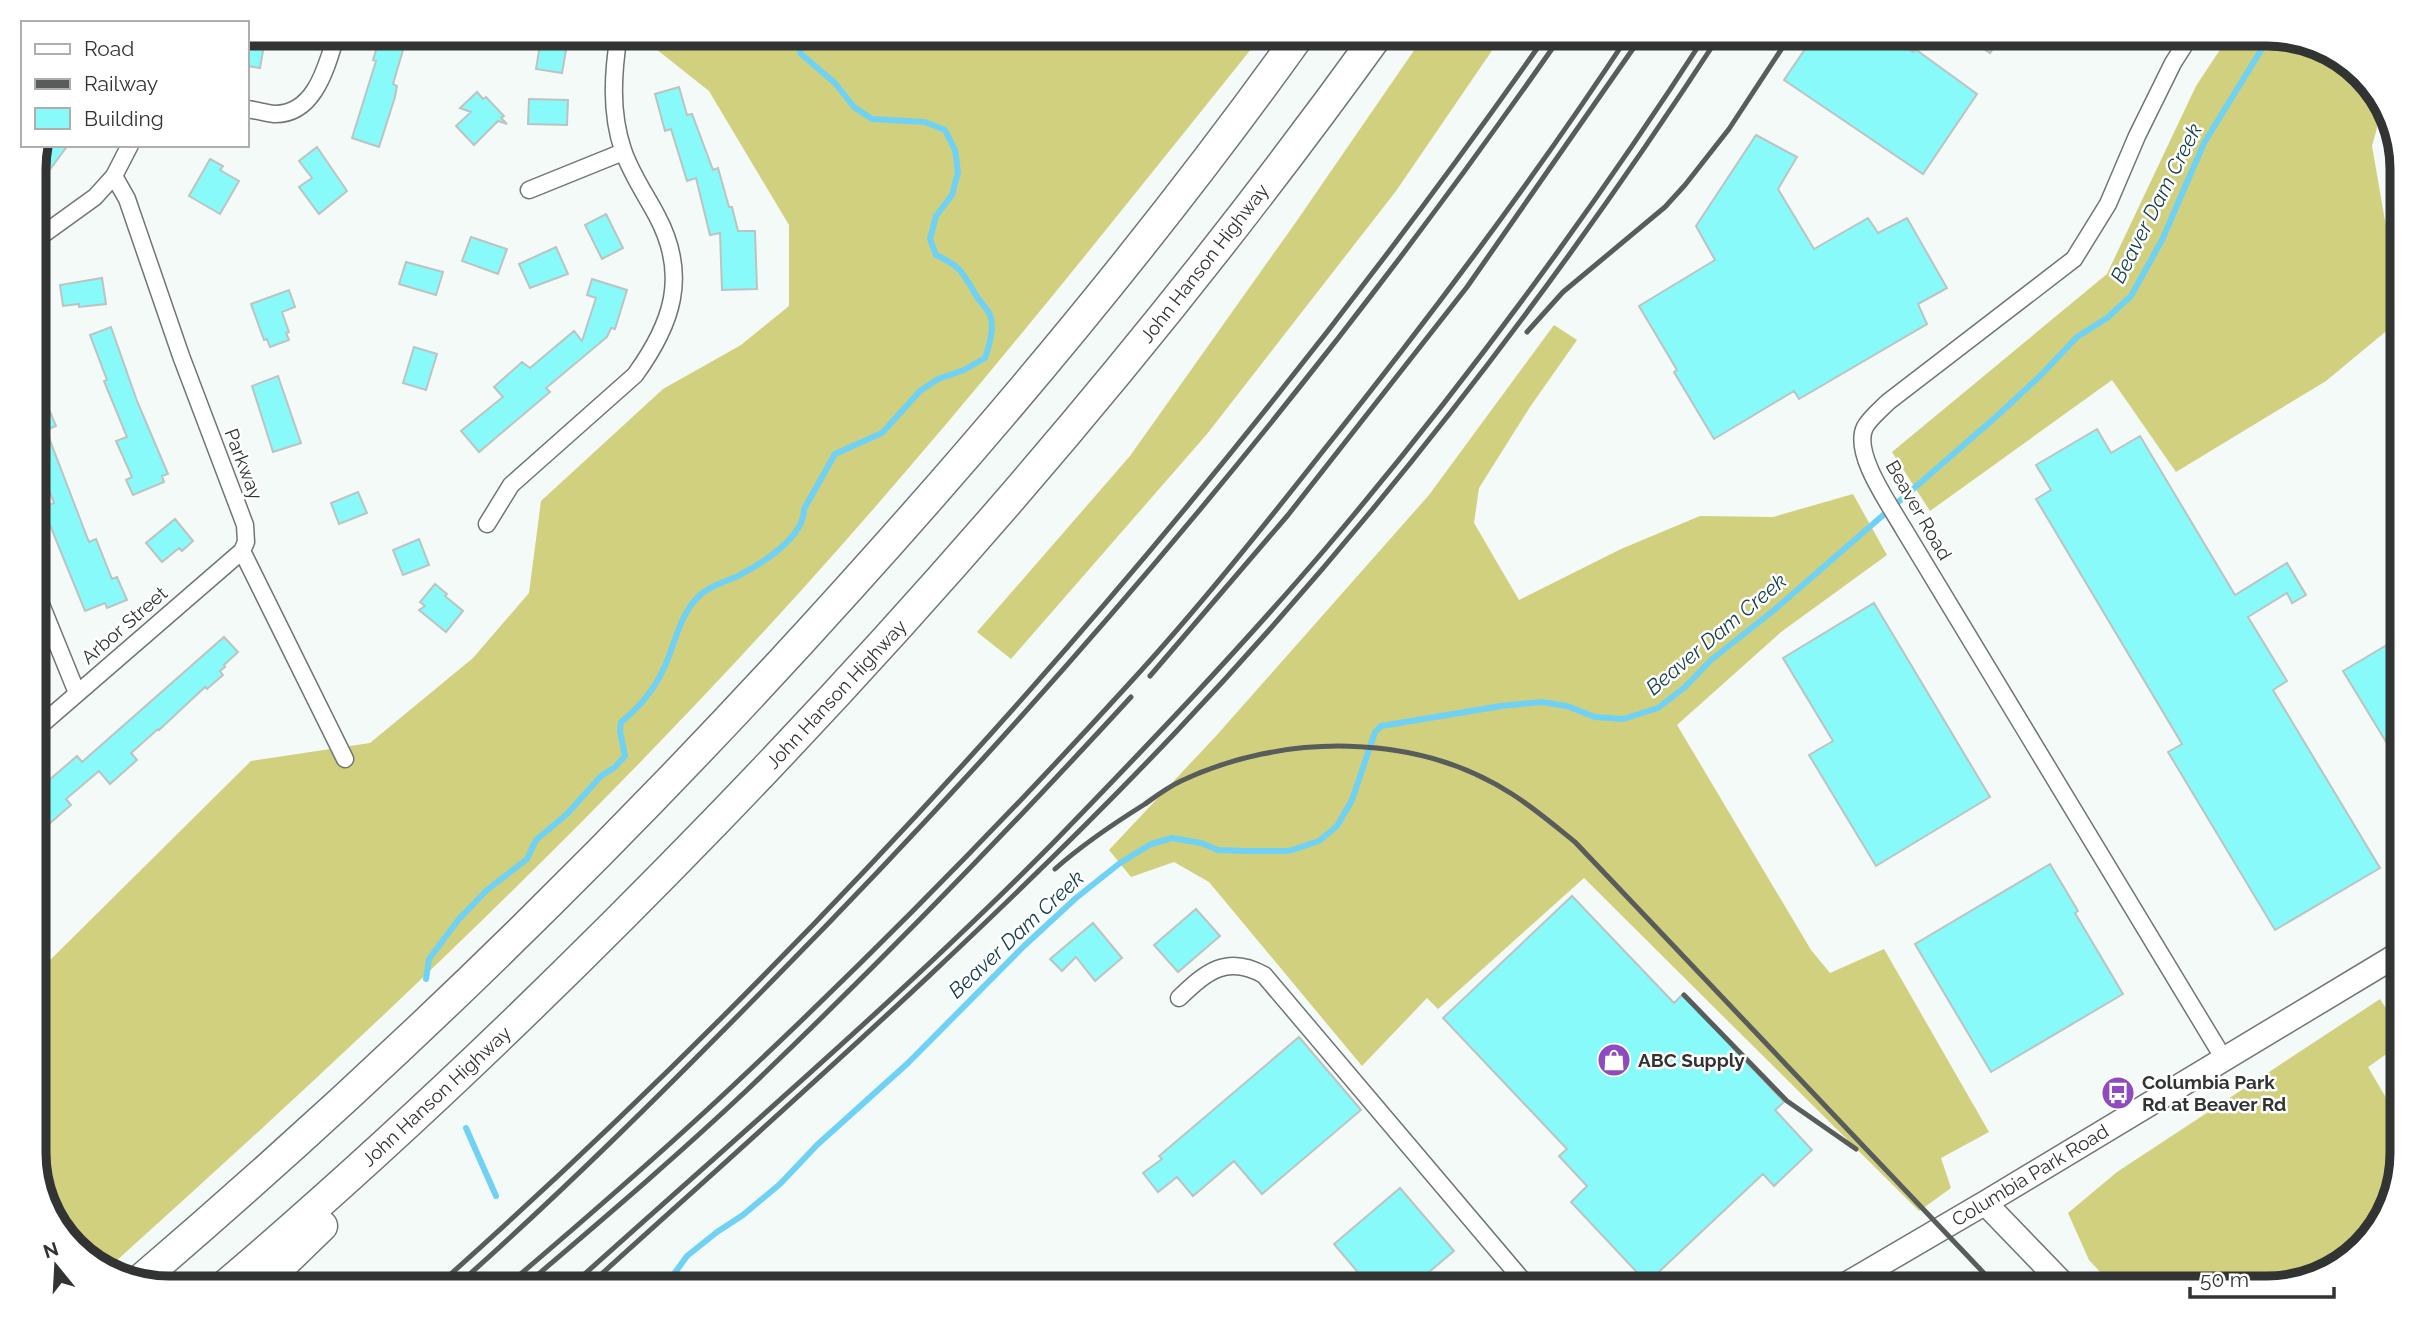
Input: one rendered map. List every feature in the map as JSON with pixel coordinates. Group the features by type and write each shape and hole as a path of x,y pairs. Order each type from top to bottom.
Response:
{"highway":[{"path":"147,1274 292,1148 455,997 607,847 715,735 896,537 1029,383 1189,181 1291,46"},
{"name":"John Hanson Highway","path":"236,1276 383,1145 584,956 824,709 1007,504 1189,283 1369,46"},
{"path":"271,1276 496,1062 584,956"}],"street":[{"path":"248,109 275,114 292,111 308,99 319,85 332,46"},
{"path":"487,524 511,485 635,375 650,355 672,307 674,263 668,238 623,152 617,129 613,87 618,46"},
{"name":"Beaver Road","path":"2184,46 2137,136 2108,204 2074,259 1888,402 1872,418 1863,433 1863,449 1874,476 1903,528 2224,1059"},
{"path":"46,232 95,197 114,176 129,147"},
{"path":"529,190 623,152"},
{"name":"Parkway","path":"114,176 127,198 181,356 245,525 246,542 242,551 345,760"},
{"name":"Arbor Street","path":"46,720 242,551"},
{"path":"46,617 77,693"},
{"name":"Columbia Park Road","path":"1860,1276 2390,959"},
{"path":"1179,998 1199,978 1220,968 1240,965 1264,975 1519,1276"},
{"path":"1985,1203 2055,1276"}],"shaded area":[{"path":"652,46 1254,46 949,421 840,547 665,737 483,920 296,1097 113,1264 100,1256 91,1249 91,1231 73,1231 66,1222 52,1193 48,1177 46,964 251,761 370,743 473,658 529,593 541,501 663,389 741,345 789,306 789,225 709,91"},
{"path":"1417,46 1495,46 1396,191 1207,434 1011,659 977,632 1130,456"},
{"path":"2222,46 2274,46 2306,52 2321,58 2335,66 2359,87 2379,120 2372,146 2389,244 2389,329 2326,381 2176,472 2112,380 1930,511 1892,452 2107,274 2196,86"},
{"path":"1554,325 1577,340 1530,407 1479,488 1474,523 1519,600 1621,549 1700,516 1773,517 1853,494 1887,555 1781,632 1677,725 1811,950 1830,973 1884,949 1989,1132 1941,1158 1951,1188 1919,1211 1584,878 1438,1009 1427,998 1362,1066 1209,882 1174,862 1131,877 1109,850 1216,736 1429,495"},
{"path":"2380,999 2390,1015 2390,1052 2368,1067 2390,1104 2390,1153 2385,1185 2369,1222 2359,1235 2328,1260 2314,1267 2282,1275 2104,1276 2089,1260 2068,1213 2117,1172"}],"building":[{"path":"248,46 264,46 260,68 248,66"},
{"path":"377,46 404,46 393,84 397,86 395,97 379,147 352,138 376,61 373,60"},
{"path":"540,46 567,46 562,73 536,69"},
{"path":"1807,46 1904,46 1913,52 1915,49 1977,94 1923,174 1784,80"},
{"path":"1980,46 1995,46 1990,53"},
{"path":"679,87 687,115 692,114 713,170 718,168 738,231 755,231 757,289 722,290 720,233 710,235 696,178 687,181 671,129 665,131 655,94"},
{"path":"477,92 483,99 486,97 504,116 501,118 507,124 498,121 474,145 456,126 471,112 460,108"},
{"path":"529,99 568,100 567,125 528,124"},
{"path":"1756,135 1797,157 1778,189 1814,249 1868,218 1878,233 1907,218 1947,288 1918,304 1927,324 1799,399 1794,391 1714,439 1639,306 1715,260 1696,226"},
{"path":"48,147 67,147 46,175"},
{"path":"317,147 347,191 319,214 299,187 312,178 299,161"},
{"path":"210,159 223,166 220,170 239,181 220,214 189,196"},
{"path":"606,214 623,248 602,259 585,225"},
{"path":"471,237 507,249 498,274 462,261"},
{"path":"556,247 568,274 530,288 519,264"},
{"path":"406,262 443,272 436,295 399,284"},
{"path":"102,278 106,304 63,306 60,285"},
{"path":"592,279 627,290 615,329 611,328 607,337 546,388 550,392 479,452 461,431 503,397 494,387 522,362 530,368 574,331 582,341 596,298 587,295"},
{"path":"289,290 295,307 282,312 289,340 270,347 267,339 264,340 251,304"},
{"path":"111,327 137,401 168,474 162,476 164,482 133,495 126,480 132,477 116,441 127,437 104,381 107,380 90,335"},
{"path":"414,347 437,354 426,390 403,383"},
{"path":"278,376 301,443 273,452 252,386"},
{"path":"48,407 56,426 46,430 46,408"},
{"path":"2097,429 2111,453 2140,436 2235,595 2287,563 2306,595 2292,603 2287,593 2248,617 2287,681 2273,690 2380,868 2275,930 2168,752 2182,744 2036,499 2051,490 2036,465"},
{"path":"46,430 89,542 96,539 112,579 117,577 127,600 107,608 105,603 85,611 46,515 46,506 54,503 46,482"},
{"path":"358,492 367,513 339,524 331,503"},
{"path":"175,519 193,541 182,551 179,548 162,562 146,543"},
{"path":"419,539 429,565 403,575 393,550"},
{"path":"435,584 463,611 446,632 419,610 425,606 420,602"},
{"path":"1874,603 1990,797 1876,866 1809,755 1833,741 1783,658"},
{"path":"224,637 238,652 220,671 223,675 207,689 205,687 131,753 137,760 110,784 99,771 66,799 71,805 46,827 46,783 77,756 82,762"},
{"path":"2389,643 2390,748 2343,671"},
{"path":"2050,864 2078,911 2075,913 2123,994 1991,1072 1915,944"},
{"name":"ABC Supply","path":"1572,896 1674,1003 1683,994 1784,1102 1775,1110 1812,1150 1774,1186 1763,1174 1654,1276 1640,1276 1571,1202 1587,1186 1559,1156 1567,1149 1443,1018"},
{"path":"1196,909 1220,936 1178,972 1154,945"},
{"path":"1093,923 1122,958 1095,981 1076,957 1062,971 1050,959"},
{"path":"1299,1037 1361,1110 1262,1194 1234,1161 1193,1196 1177,1177 1158,1192 1143,1173 1162,1159 1159,1156"},
{"path":"1400,1188 1454,1251 1424,1276 1361,1276 1334,1244"}],"waterway":[{"path":"426,979 429,959 459,919 487,890 527,859 536,840 567,814 601,776 625,756 621,722 656,684 693,602 709,589 758,565 789,540 797,530 804,509 835,454 882,433 920,391 938,379 964,370 985,358 992,331 990,315 961,272 936,255 930,239 936,216 952,195 958,172 955,150 945,130 925,122 872,119 854,107 835,83 801,54 798,46"},
{"name":"Beaver Dam Creek","path":"673,1276 687,1256 780,1184 817,1145 908,1063 1024,946 1076,898 1120,863 1151,844 1172,838 1201,843 1218,850 1289,851 1319,841 1337,826 1352,800 1375,732 1381,726 1542,702 1567,706 1595,717 1623,719 1658,708 1997,416 2077,337 2107,318 2131,296 2162,240 2204,143 2264,46"},
{"path":"466,1128 496,1196"}],"railway":[{"path":"448,1276 588,1147 739,1001 885,849 1027,693 1165,533 1298,369 1426,202 1539,46"},
{"path":"467,1276 617,1136 775,978 987,755 1089,640 1287,403 1382,282 1554,46"},
{"path":"518,1276 681,1133 839,984 937,887 1153,658 1251,541 1443,298 1520,193 1621,46"},
{"path":"1150,676 1288,515 1467,287 1635,46"},
{"path":"583,1276 814,1069 995,901 1123,771 1260,624 1326,548 1477,361 1572,232 1698,46"},
{"path":"599,1276 811,1085 1033,877 1175,733 1250,651 1324,567 1464,395 1596,217 1712,46"},
{"path":"1527,332 1563,292 1665,207 1685,185 1729,129 1783,46"},
{"path":"536,1276 692,1141 797,1042 942,897 1131,697"},
{"path":"1055,869 1098,835 1171,786 1220,765 1262,754 1348,746 1392,750 1434,759 1474,774 1520,799 1575,842 1987,1276"},
{"path":"1684,995 1787,1101 1856,1149"}],"place":[{"name":"ABC Supply","path":"1614,1060"},
{"name":"Columbia Park Rd at Beaver Rd","path":"2118,1093"}]}
